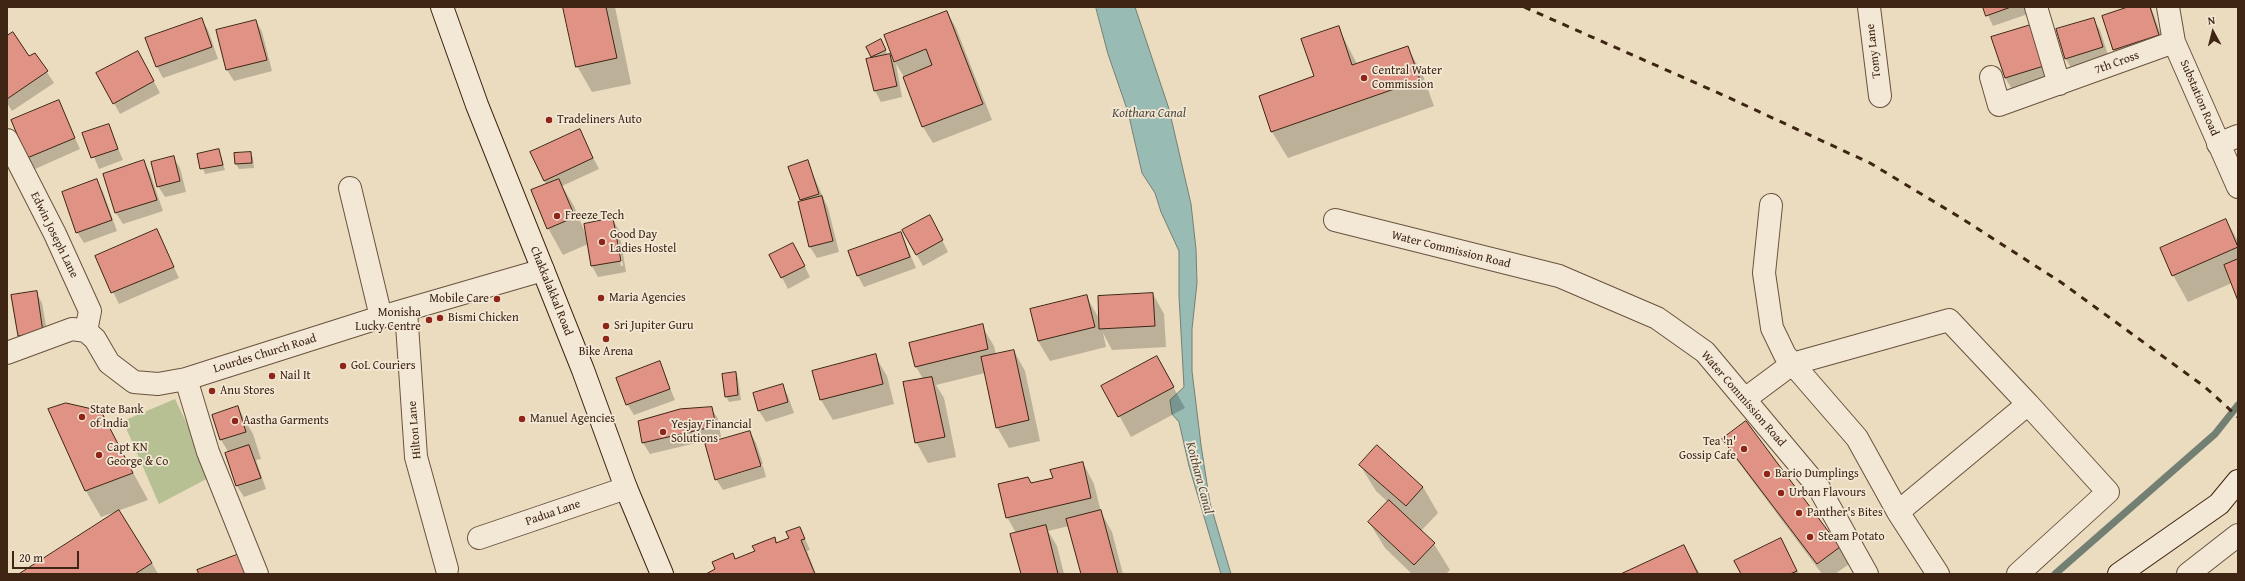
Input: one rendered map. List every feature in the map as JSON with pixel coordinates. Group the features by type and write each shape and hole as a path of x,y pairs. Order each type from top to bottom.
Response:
{"street":[{"name":"Chakkalakkal Road","path":"442,7 476,105 583,370 626,488 662,574"},
{"name":"Tomy Lane","path":"1869,7 1880,96"},
{"path":"2036,7 2059,84"},
{"name":"Substation Road","path":"2168,7 2174,42 2228,140 2238,187"},
{"name":"7th Cross","path":"1991,77 1999,105 2174,42"},
{"name":"Edwin Joseph Lane","path":"7,140 55,234 90,311 86,331"},
{"path":"350,188 382,317"},
{"path":"1771,205 1764,273 1772,328 1785,356 1857,438 1898,512 1938,574"},
{"name":"Water Commission Road","path":"1335,220 1559,276 1657,318 1705,352 1819,488 1867,574"},
{"name":"Lourdes Church Road","path":"86,331 95,339 109,363 134,382 158,384 186,379 382,317 543,270"},
{"name":"Hilton Lane","path":"406,310 416,457 447,569"},
{"path":"1745,399 1792,364 1949,320 2108,492 2018,574"},
{"path":"7,353 72,329 86,331"},
{"path":"186,379 208,452 257,574"},
{"path":"1898,512 2028,404"},
{"path":"2120,574 2219,504 2238,481"},
{"name":"Padua Lane","path":"478,538 626,488"},
{"path":"2188,574 2238,535"}],"green space":[{"path":"175,399 212,476 159,504 123,421"}],"water":[{"name":"Koithara Canal","path":"1096,7 1135,7 1169,109 1191,204 1196,249 1197,283 1192,329 1192,371 1201,445 1210,503 1231,574 1221,574 1189,466 1179,422 1172,414 1170,400 1184,387 1179,296 1179,251 1161,212 1155,193 1142,173 1128,112 1108,54"}],"building":[{"path":"563,7 606,7 617,58 576,67"},
{"path":"1983,7 2011,7 1986,16"},
{"path":"2128,7 2150,7 2159,35 2113,50 2102,16"},
{"path":"947,11 983,104 922,127 903,77 932,65 926,49 894,62 884,35"},
{"path":"202,18 212,47 156,67 145,38"},
{"path":"2094,18 2103,47 2065,59 2056,29"},
{"path":"256,20 267,60 226,70 216,30"},
{"path":"2034,24 2047,65 2005,78 1991,37"},
{"name":"Central Water Commission","path":"1339,26 1352,65 1408,46 1420,80 1271,132 1259,96 1314,76 1301,39"},
{"path":"13,32 29,56 35,53 48,71 7,99 7,36"},
{"path":"881,39 886,50 871,57 866,47"},
{"path":"138,51 154,81 113,104 96,73"},
{"path":"890,54 897,86 874,91 866,59"},
{"path":"59,100 75,138 27,158 11,120"},
{"path":"109,124 118,149 91,158 82,133"},
{"path":"580,129 593,158 544,181 530,152"},
{"path":"219,149 223,165 200,169 197,154"},
{"path":"251,152 252,163 235,164 234,153"},
{"path":"174,156 180,181 157,187 151,162"},
{"path":"144,160 157,200 115,213 103,174"},
{"path":"808,160 819,194 800,200 788,167"},
{"path":"97,179 112,220 76,233 62,192"},
{"path":"559,179 575,217 547,229 531,190"},
{"path":"822,196 833,241 809,247 798,202"},
{"path":"930,215 943,240 916,255 902,230"},
{"name":"Good Day Ladies Hostel","path":"613,218 621,261 591,266 584,224"},
{"path":"2226,219 2238,247 2172,276 2160,248"},
{"path":"157,229 174,267 111,293 95,256"},
{"path":"901,232 910,257 857,276 848,251"},
{"path":"793,243 805,266 781,278 769,255"},
{"path":"2238,259 2238,301 2224,265"},
{"path":"37,291 43,332 18,336 11,295"},
{"path":"1153,293 1155,326 1099,329 1098,296"},
{"path":"1087,295 1095,327 1038,341 1030,309"},
{"path":"983,324 988,349 915,367 909,343"},
{"path":"1014,350 1029,420 996,428 981,357"},
{"path":"876,354 883,384 820,400 812,371"},
{"path":"1157,356 1174,387 1118,417 1101,386"},
{"path":"660,361 670,389 626,405 616,378"},
{"path":"736,372 738,395 725,397 722,374"},
{"path":"932,377 945,437 915,443 903,382"},
{"path":"783,384 788,402 758,411 753,393"},
{"path":"66,403 101,411 133,473 85,491 48,409"},
{"path":"238,406 246,432 220,440 212,415"},
{"path":"712,407 716,426 642,443 638,421 680,409"},
{"name":"Urban Flavours","path":"1746,421 1840,547 1817,564 1722,439"},
{"path":"750,431 761,466 715,480 705,444"},
{"path":"249,445 261,478 236,486 225,453"},
{"path":"1377,445 1423,487 1406,506 1359,465"},
{"path":"1083,462 1091,498 1006,518 998,484 1028,477 1031,483 1053,478 1050,470"},
{"path":"1389,500 1435,543 1414,565 1368,522"},
{"path":"119,510 152,563 135,574 19,574"},
{"path":"1101,510 1118,574 1081,574 1066,519"},
{"path":"1046,525 1058,574 1021,574 1010,534"},
{"path":"800,527 805,539 801,540 815,574 706,574 715,569 712,562 733,553 735,559 755,551 752,546 775,537 776,543 789,538 786,532"},
{"path":"1781,538 1797,571 1790,574 1741,574 1734,561"},
{"path":"1684,545 1698,574 1621,574"},
{"path":"247,551 256,574 199,574 197,570"}],"waterway":[{"path":"2055,574 2215,434 2238,405"}],"railway":[{"path":"1524,7 1723,95 1870,163 1961,218 2062,283 2205,387 2238,417"}],"place":[{"name":"Central Water Commission","path":"1364,78"},
{"name":"Tradeliners Auto","path":"549,120"},
{"name":"Freeze Tech","path":"557,216"},
{"name":"Good Day Ladies Hostel","path":"602,242"},
{"name":"Maria Agencies","path":"601,298"},
{"name":"Mobile Care","path":"497,299"},
{"name":"Bismi Chicken","path":"440,318"},
{"name":"Monisha Lucky Centre","path":"429,320"},
{"name":"Sri Jupiter Guru","path":"606,326"},
{"name":"Bike Arena","path":"606,339"},
{"name":"GoL Couriers","path":"343,366"},
{"name":"Nail It","path":"272,376"},
{"name":"Anu Stores","path":"212,391"},
{"name":"State Bank of India","path":"82,417"},
{"name":"Manuel Agencies","path":"522,419"},
{"name":"Aastha Garments","path":"235,421"},
{"name":"Yesjay Financial Solutions","path":"663,432"},
{"name":"Tea 'n' Gossip Cafe","path":"1744,449"},
{"name":"Capt KN George & Co","path":"99,455"},
{"name":"Bario Dumplings","path":"1767,474"},
{"name":"Urban Flavours","path":"1781,493"},
{"name":"Panther's Bites","path":"1799,513"},
{"name":"Steam Potato","path":"1810,537"}]}
